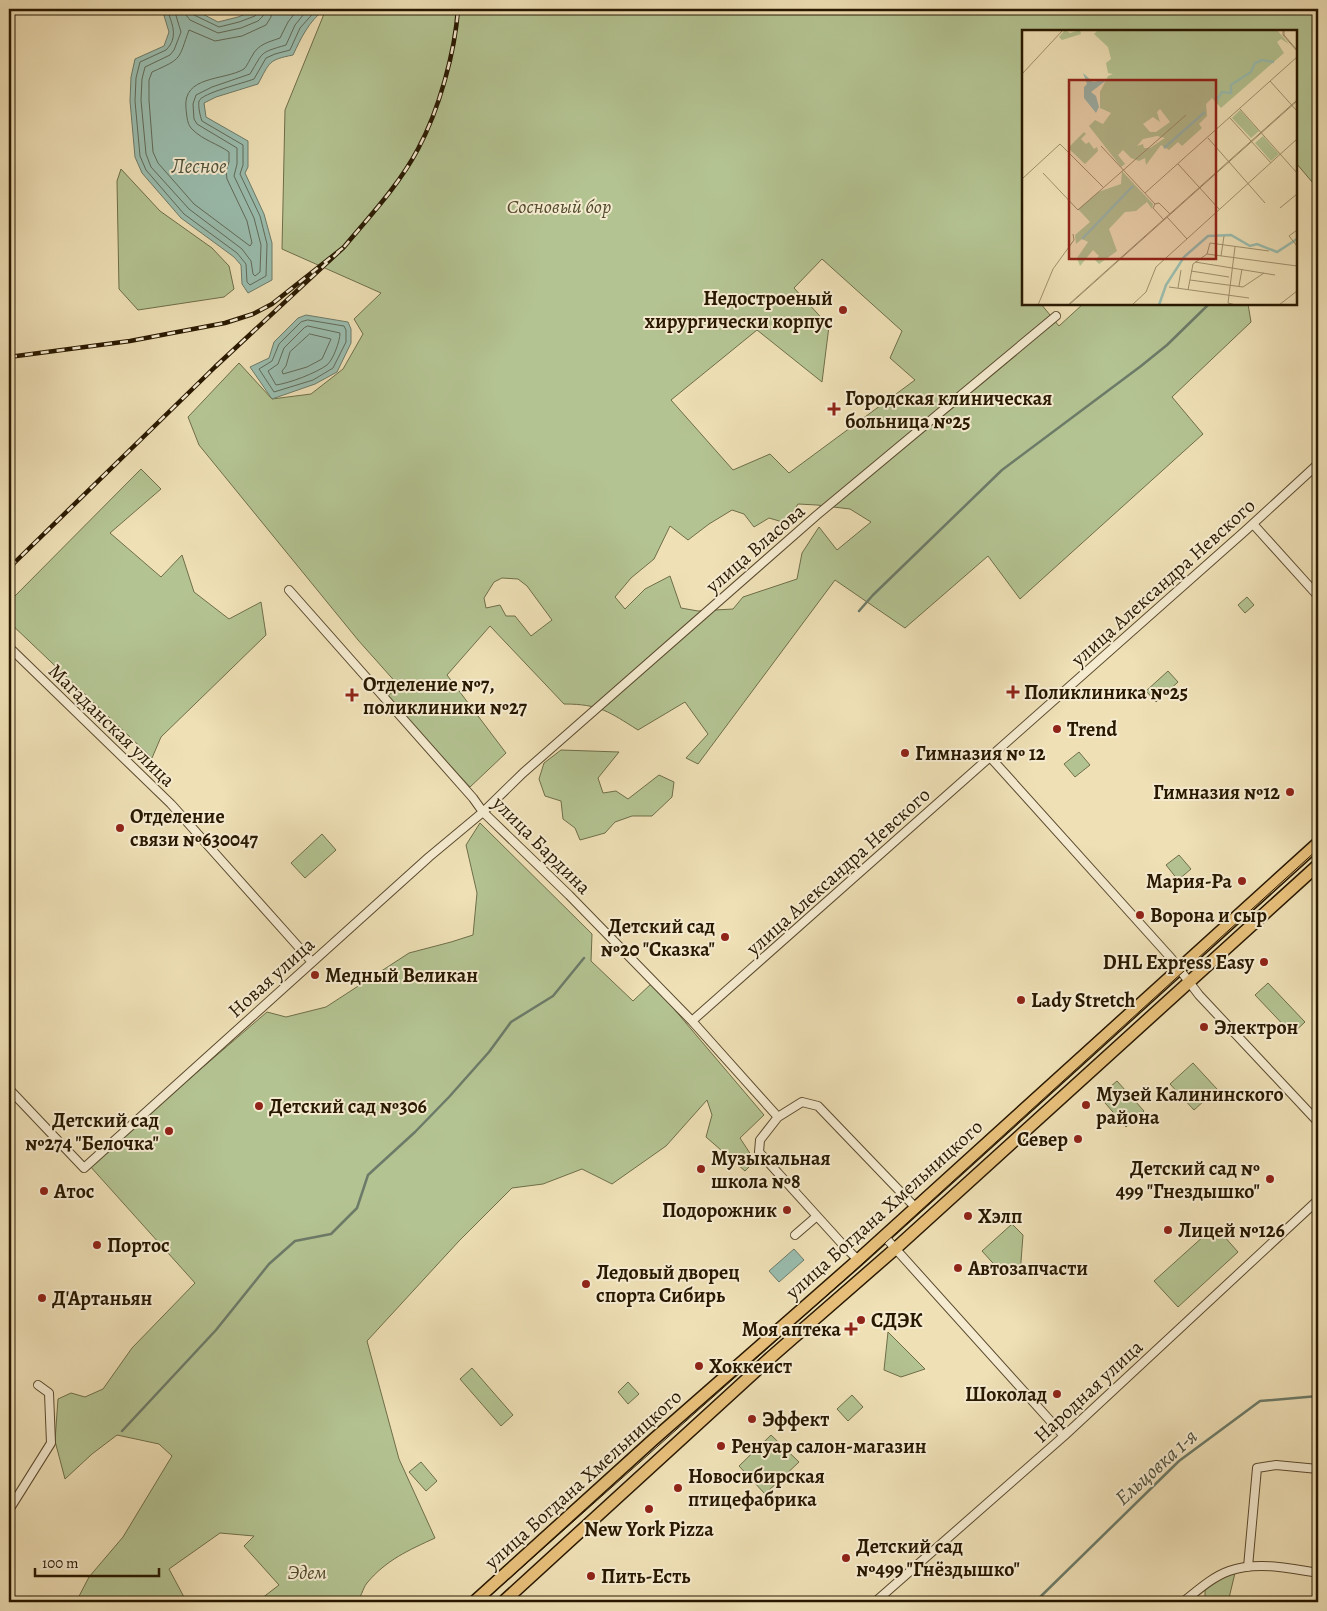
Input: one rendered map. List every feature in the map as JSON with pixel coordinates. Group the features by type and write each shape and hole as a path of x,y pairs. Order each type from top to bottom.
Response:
{"highway":[{"name":"улица Богдана Хмельницкого","path":"474,1602 654,1439 858,1260 914,1207 1318,842"},
{"name":"улица Богдана Хмельницкого","path":"502,1602 1318,865"}],"street":[{"name":"улица Власова","path":"483,812 523,772 817,515 1056,316"},
{"name":"улица Александра Невского","path":"692,1021 1253,524 1318,464"},
{"path":"1253,524 1318,596"},
{"name":"улица Бардина","path":"289,590 473,798 483,812 569,895 692,1021 778,1117"},
{"name":"Магаданская улица","path":"9,647 171,804 312,962"},
{"path":"990,757 1179,968 1199,995 1318,1122"},
{"name":"Новая улица","path":"9,1089 84,1168 429,857 483,812"},
{"path":"858,1260 844,1247 759,1152 760,1140 778,1117 802,1102 818,1106 914,1207"},
{"name":"Народная улица","path":"875,1602 1064,1436 1318,1200"},
{"path":"795,1235 817,1216"},
{"path":"884,1236 1064,1436"},
{"path":"9,1510 51,1443 49,1393 38,1386"},
{"path":"1248,1567 1257,1468 1276,1465 1318,1469"},
{"path":"1184,1602 1205,1585 1228,1571 1248,1567 1284,1567 1318,1573"}],"green space":[{"name":"Сосновый бор","path":"326,9 1318,9 1318,189 1297,164 1297,30 1022,30 1022,305 1042,305 1059,326 1082,305 1248,305 1251,322 1172,397 1203,434 1020,599 988,556 905,628 835,580 698,764 686,758 708,734 685,702 638,730 596,707 564,704 490,626 447,675 506,753 470,787 387,697 399,686 358,640 199,445 188,417 239,363 272,399 311,394 343,369 363,334 354,319 381,293 282,249 285,110","holes":["822,259 902,331 890,358 915,380 789,473 770,454 733,470 671,400 757,330 822,382 829,326 794,288","798,504 850,509 871,522 837,550 819,527 802,553 797,579 743,597 733,609 698,611 681,608 670,576 645,589 625,609 615,597 631,578 654,559 670,526 688,540 732,510 744,514 754,527 769,518 786,523","502,578 518,579 527,586 552,620 531,636 515,616 506,616 500,605 486,608 484,598 494,582"]},
{"path":"121,169 160,211 212,248 229,266 234,289 224,297 138,310 119,289 117,181"},
{"path":"141,469 161,489 110,533 161,577 182,555 194,592 229,619 261,602 266,635 161,737 152,758 9,622 9,602"},
{"path":"1247,597 1254,605 1245,613 1238,605"},
{"path":"1168,671 1178,682 1156,702 1146,691"},
{"path":"561,750 619,752 598,778 603,793 616,791 628,799 659,775 674,782 672,797 652,816 632,816 615,822 605,833 580,840 575,828 563,819 561,801 545,796 539,779 544,763"},
{"path":"1079,752 1090,765 1075,777 1064,764"},
{"name":"Эдем","path":"480,823 592,934 591,961 633,1001 652,983 764,1115 740,1138 755,1161 745,1171 706,1137 712,1115 707,1100 666,1146 612,1184 582,1169 543,1184 512,1188 459,1241 367,1341 399,1459 435,1538 407,1551 382,1568 367,1583 355,1602 257,1602 279,1585 244,1546 254,1536 220,1533 169,1569 184,1597 180,1602 76,1602 89,1577 123,1537 172,1456 159,1444 117,1435 92,1454 65,1479 55,1441 58,1399 71,1393 85,1397 103,1389 132,1348 195,1283 89,1165 267,1012 286,1017 326,1007 409,953 473,935 477,893 466,845"},
{"path":"322,834 336,850 305,878 291,863"},
{"path":"1179,855 1191,869 1178,880 1166,865"},
{"path":"1268,983 1305,1022 1292,1034 1255,995"},
{"path":"1193,1063 1217,1089 1194,1110 1170,1084"},
{"path":"1117,1081 1144,1111 1126,1127 1099,1096"},
{"path":"1012,1224 1023,1235 1020,1275 1001,1272 982,1251"},
{"path":"1215,1226 1238,1252 1178,1307 1154,1281"},
{"path":"888,1332 925,1369 901,1377 884,1370"},
{"path":"472,1368 513,1415 501,1426 460,1379"},
{"path":"628,1382 639,1394 628,1404 618,1392"},
{"path":"852,1395 863,1407 848,1421 837,1409"},
{"path":"771,1435 799,1462 765,1494 739,1466"},
{"path":"421,1462 437,1481 426,1491 409,1472"},
{"path":"1235,1573 1229,1598 1205,1597 1205,1589 1218,1580"}],"water":[{"name":"Лесное","path":"162,9 193,9 218,22 258,9 325,9 310,24 293,55 271,63 258,84 216,97 204,103 206,117 248,141 248,167 245,173 264,214 272,243 272,280 248,293 242,284 241,265 234,257 181,218 142,173 135,157 130,101 131,77 135,59 164,46 169,32"},
{"path":"306,315 348,322 351,329 351,343 337,372 315,384 272,399 250,367 269,358 274,342 298,318"},
{"path":"794,1249 804,1260 779,1282 769,1271"}],"waterway":[{"path":"859,611 873,595 1002,470 1141,366 1167,345 1208,305"},
{"path":"122,1431 216,1330 269,1264 295,1241 331,1234 357,1208 368,1175 415,1132 449,1097 489,1052 511,1022 553,996 584,958"},
{"name":"Ельцовка 1-я","path":"1035,1602 1179,1461 1260,1401 1318,1396"}],"tram line":[{"path":"483,1602 852,1273 1318,849"}],"railway":[{"path":"344,247 393,188 426,134 450,62 458,9"},
{"path":"9,357 130,341 225,323 253,314 272,304 344,247 215,367 9,568"}],"place":[{"name":"Недостроеный хирургически корпус","path":"843,310"},
{"name":"Городская клиническая больница №25","path":"834,409"},
{"name":"Поликлиника №25","path":"1013,692"},
{"name":"Отделение №7, поликлиники №27","path":"352,695"},
{"name":"Trend","path":"1057,729"},
{"name":"Гимназия № 12","path":"905,753"},
{"name":"Гимназия №12","path":"1290,792"},
{"name":"Отделение связи №630047","path":"120,828"},
{"name":"Мария-Ра","path":"1242,881"},
{"name":"Ворона и сыр","path":"1140,915"},
{"name":"Детский сад №20 \"Сказка\"","path":"725,937"},
{"name":"DHL Express Easy","path":"1264,962"},
{"name":"Медный Великан","path":"315,975"},
{"name":"Lady Stretch","path":"1021,1000"},
{"name":"Электрон","path":"1204,1027"},
{"name":"Музей Калининского района","path":"1086,1105"},
{"name":"Детский сад №306","path":"259,1106"},
{"name":"Детский сад №274 \"Белочка\"","path":"169,1131"},
{"name":"Север","path":"1078,1139"},
{"name":"Музыкальная школа №8","path":"701,1169"},
{"name":"Детский сад № 499 \"Гнездышко\"","path":"1270,1179"},
{"name":"Атос","path":"44,1191"},
{"name":"Подорожник","path":"787,1210"},
{"name":"Хэлп","path":"968,1216"},
{"name":"Лицей №126","path":"1168,1230"},
{"name":"Портос","path":"97,1245"},
{"name":"Автозапчасти","path":"958,1268"},
{"name":"Ледовый дворец спорта Сибирь","path":"586,1284"},
{"name":"Д'Артаньян","path":"42,1298"},
{"name":"СДЭК","path":"861,1320"},
{"name":"Моя аптека","path":"851,1329"},
{"name":"Хоккеист","path":"699,1366"},
{"name":"Шоколад","path":"1057,1394"},
{"name":"Эффект","path":"752,1419"},
{"name":"Ренуар салон-магазин","path":"721,1446"},
{"name":"Новосибирская птицефабрика","path":"678,1488"},
{"name":"New York Pizza","path":"649,1509"},
{"name":"Детский сад №499 \"Гнёздышко\"","path":"846,1558"},
{"name":"Пить-Есть","path":"591,1576"}]}
